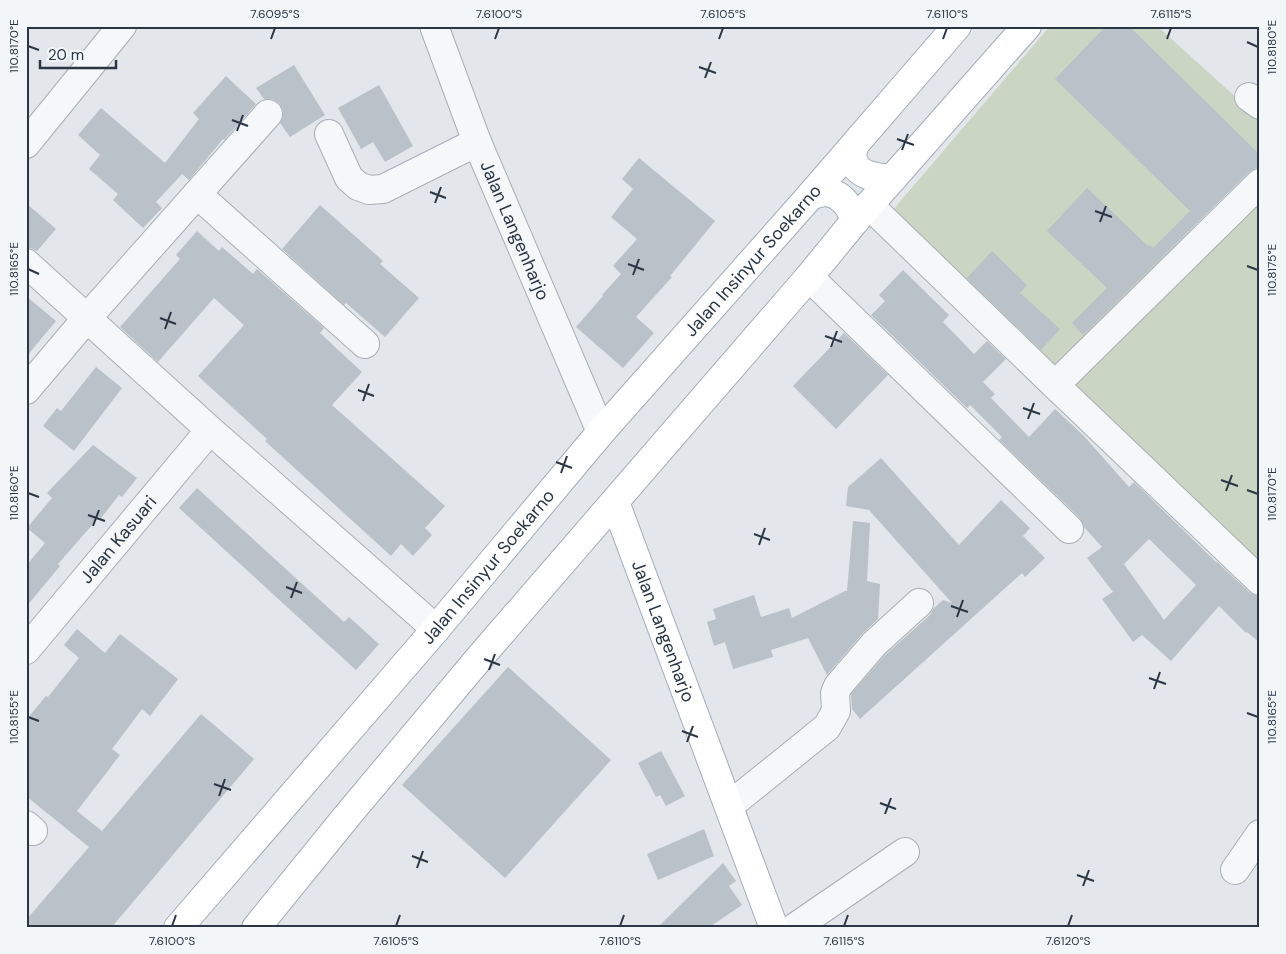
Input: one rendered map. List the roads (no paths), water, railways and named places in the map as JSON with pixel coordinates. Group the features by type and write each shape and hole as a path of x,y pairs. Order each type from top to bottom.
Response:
{"main road":[{"name":"Jalan Insinyur Soekarno","path":"178,928 436,628 601,432 854,147 957,26"},
{"path":"266,925 347,816 481,656 809,277 861,213 1027,26"},
{"path":"854,147 852,158 856,168 874,176 893,178"},
{"path":"811,195 823,192 830,193 849,206 854,216 861,213"},
{"name":"Jalan Langenharjo","path":"615,502 774,928"}],"street":[{"path":"26,144 122,26"},
{"name":"Jalan Langenharjo","path":"434,26 477,142 601,432"},
{"path":"26,390 87,318 268,114"},
{"path":"329,134 350,178 358,186 369,190 383,189 477,142"},
{"path":"1054,385 1260,183"},
{"path":"197,194 365,344"},
{"path":"861,213 1054,385 1260,581"},
{"path":"26,263 210,430 436,628"},
{"path":"809,277 1069,529"},
{"name":"Jalan Kasuari","path":"26,650 210,430"},
{"path":"729,806 827,727 836,711 835,693 838,686 874,644 919,603"},
{"path":"1235,870 1257,846"},
{"path":"794,928 905,852"}]}
